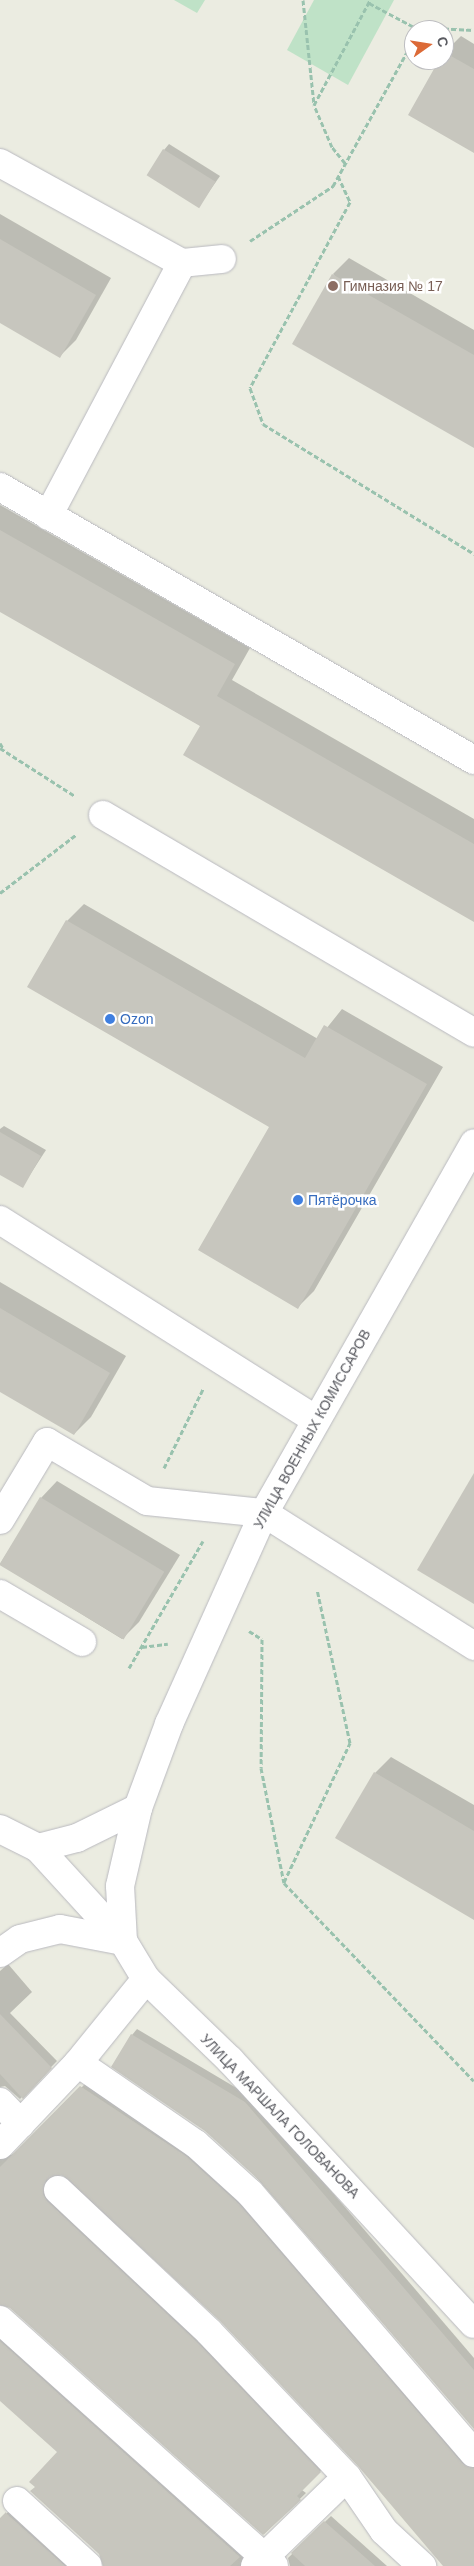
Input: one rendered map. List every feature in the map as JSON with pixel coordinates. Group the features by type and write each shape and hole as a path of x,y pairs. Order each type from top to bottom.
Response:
{"street":[{"path":"0,163 182,263 222,259"},
{"path":"48,516 182,263"},
{"path":"0,487 474,760"},
{"path":"103,815 474,1033"},
{"name":"УЛИЦА ВОЕННЫХ КОМИССАРОВ","path":"123,1942 120,1886 138,1808 169,1724 264,1513 315,1419 474,1144"},
{"path":"0,1220 315,1419"},
{"path":"0,1520 47,1442 147,1501 264,1513 474,1646"},
{"path":"0,1594 82,1642"},
{"path":"38,1848 78,1838 138,1808"},
{"name":"УЛИЦА МАРШАЛА ГОЛОВАНОВА","path":"0,1828 38,1848 123,1942 146,1979 230,2060 474,2324"},
{"path":"0,1953 20,1939 60,1929 123,1942"},
{"path":"0,2145 78,2063 146,1979"},
{"path":"78,2063 196,2144 250,2193 474,2453"},
{"path":"0,2102 21,2124"},
{"path":"58,2190 209,2332 347,2477 384,2531 422,2566"},
{"path":"0,2320 264,2563 347,2477"},
{"path":"17,2501 88,2566"}],"path":[{"path":"304,0 314,105 332,147 345,163"},
{"path":"314,105 370,1 404,20"},
{"path":"454,30 474,30"},
{"path":"278,223 333,186 404,57"},
{"path":"338,176 350,202 250,388 263,424 474,554"},
{"path":"0,743 4,751"},
{"path":"0,748 103,815 0,893"},
{"path":"147,1501 218,1359"},
{"path":"129,1668 222,1509"},
{"path":"284,1883 350,1743 307,1540"},
{"path":"219,1613 262,1639 261,1768 284,1883 474,2082"}],"green space":[{"path":"174,0 205,0 197,13"},
{"path":"314,0 394,0 348,85 287,50"}],"building":[{"path":"454,58 474,69 474,153 408,115 433,70 454,70"},
{"path":"163,149 216,182 199,208 147,175"},
{"path":"0,239 96,295 60,358 0,323"},
{"path":"332,274 474,355 474,448 292,344"},
{"path":"0,530 235,664 217,696 474,844 474,922 183,755 200,726 0,612"},
{"path":"66,920 305,1058 324,1025 427,1084 298,1309 198,1250 269,1127 27,987"},
{"path":"0,1132 41,1156 23,1188 0,1175"},
{"path":"0,1308 110,1373 74,1435 0,1392"},
{"path":"474,1473 474,1604 417,1570"},
{"path":"40,1497 164,1572 124,1639 0,1565"},
{"path":"374,1772 474,1831 474,1920 335,1838"},
{"path":"0,2014 52,2068 23,2099 0,2074"},
{"path":"131,2034 245,2102 474,2370 474,2429 260,2181 205,2131 111,2067"},
{"path":"80,2086 186,2156 239,2204 462,2463 474,2468 474,2566 443,2566 358,2466 220,2321 62,2175 46,2180 43,2194 47,2201 198,2343 321,2472 297,2496 301,2500 263,2535 10,2308 0,2305 0,2167"},
{"path":"0,2341 240,2557 230,2566 103,2566 99,2554 30,2491 35,2487 29,2482 57,2452 0,2401"},
{"path":"6,2512 65,2566 0,2566 0,2518"},
{"path":"324,2521 375,2566 305,2566 291,2553"}],"place":[{"name":"Гимназия № 17","path":"333,286"},
{"name":"Ozon","path":"110,1019"},
{"name":"Пятёрочка","path":"298,1200"}]}
